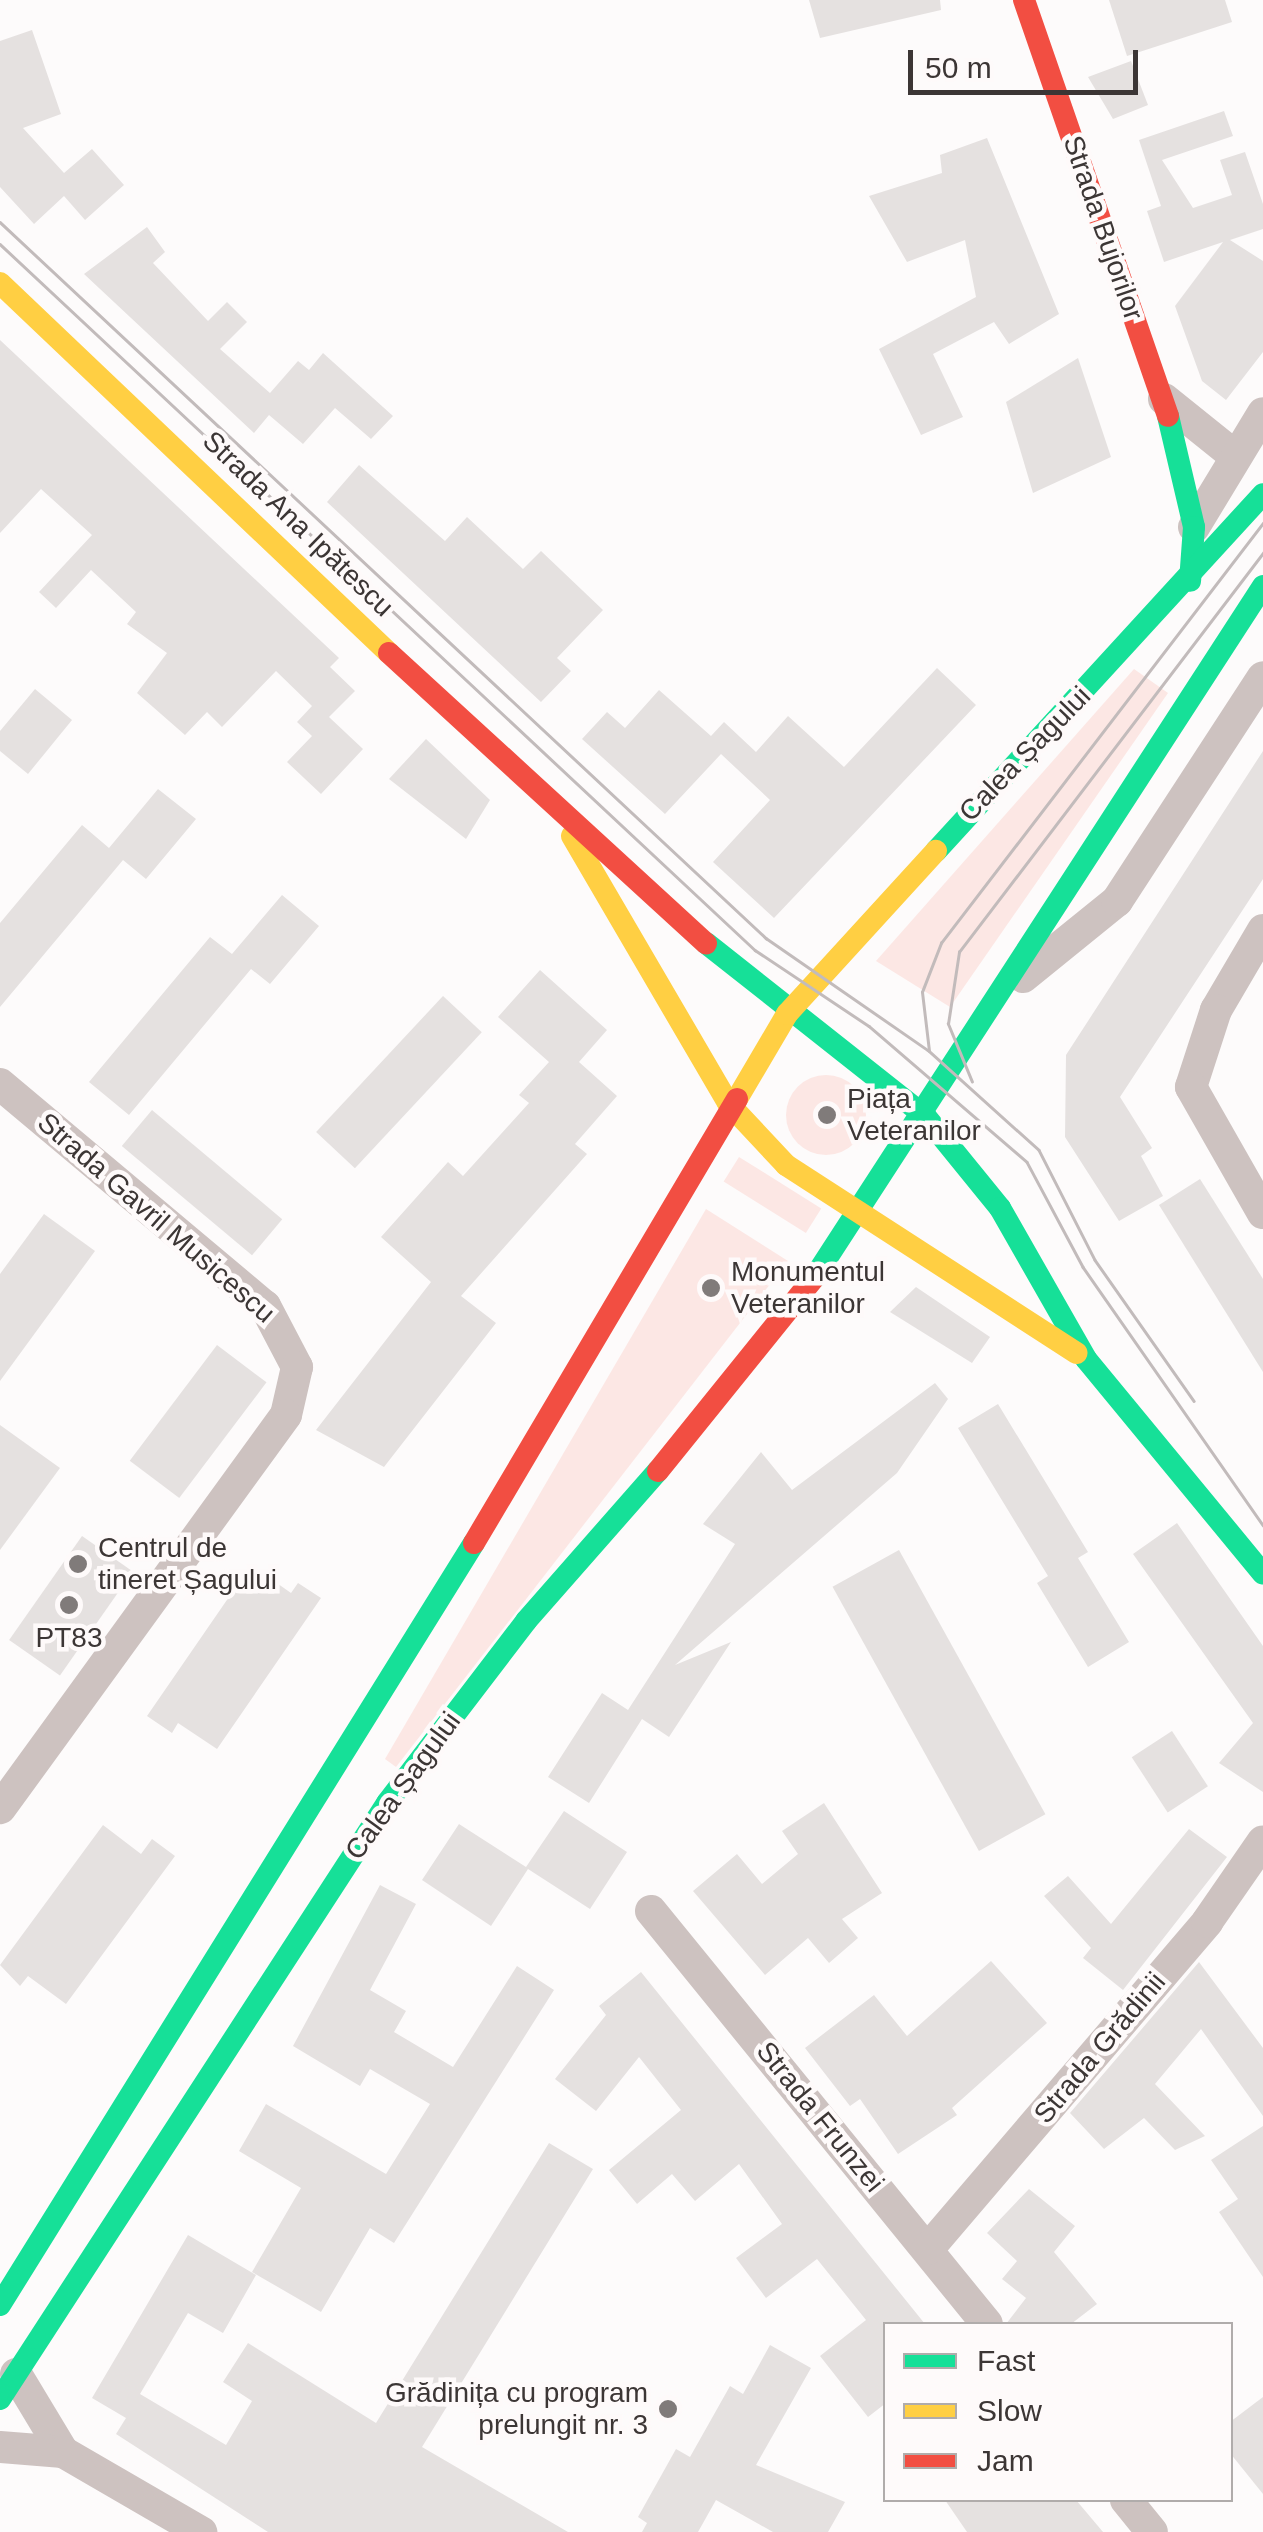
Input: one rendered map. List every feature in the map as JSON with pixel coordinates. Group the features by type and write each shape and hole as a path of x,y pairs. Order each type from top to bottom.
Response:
{"main road":[{"name":"Strada Bujorilor","path":"1024,0 1164,399 1194,527 1190,581"},
{"name":"Strada Ana Ipătescu","path":"0,282 554,810 634,868 788,1014"},
{"name":"Calea Șagului","path":"788,1014 850,936 1190,581 1263,494"},
{"path":"861,1216 1263,586"},
{"name":"Strada Ana Ipătescu","path":"554,810 728,1103"},
{"path":"1086,1359 786,1165 728,1103 788,1014 926,1118 1000,1208 1086,1359 1263,1574"},
{"name":"Calea Șagului","path":"0,2305 343,1764 728,1103"},
{"name":"Calea Șagului","path":"8,2387 387,1803 526,1622 742,1375 861,1216"}],"street":[{"path":"1164,399 1235,456"},
{"path":"1194,527 1263,412"},
{"path":"1003,991 1117,901 1263,678"},
{"path":"1263,930 1216,1010 1191,1087 1263,1213"},
{"name":"Strada Gavril Musicescu","path":"0,1084 264,1306 297,1367 286,1415 0,1808"},
{"name":"Strada Grădinii","path":"928,2249 1207,1922 1263,1841"},
{"name":"Strada Frunzei","path":"651,1911 986,2322"},
{"path":"8,2387 63,2452 201,2532"},
{"path":"0,2447 63,2452"},
{"path":"1128,2502 1152,2532"}],"shaded area":[{"path":"1134,669 1168,693 950,1007 876,961"},
{"path":"826,1075 841,1078 854,1087 863,1100 863,1130 854,1143 841,1152 826,1155 811,1152 798,1143 789,1130 786,1115 789,1100 798,1087 811,1078"},
{"path":"739,1157 821,1208 806,1233 724,1182"},
{"path":"706,1209 788,1261 396,1767 385,1759"}],"building":[{"path":"809,0 940,0 941,10 820,38"},
{"path":"1109,0 1225,0 1232,22 1127,56"},
{"path":"32,30 61,114 23,128 64,173 92,149 124,185 85,220 64,196 34,224 0,187 0,41"},
{"path":"1131,61 1148,105 1113,119 1088,77"},
{"path":"1224,111 1233,136 1162,160 1193,208 1232,195 1220,160 1245,152 1263,204 1263,229 1230,240 1263,261 1263,352 1226,400 1202,381 1175,306 1223,242 1164,262 1147,211 1161,206 1139,140"},
{"path":"987,138 1059,314 1009,344 994,322 933,354 963,417 921,435 879,349 976,297 965,240 907,262 869,196 942,173 940,155"},
{"path":"147,227 165,252 153,263 208,321 227,302 247,322 220,349 270,393 298,361 309,370 323,353 393,416 371,439 335,408 303,444 269,415 254,433 84,274"},
{"path":"0,340 339,658 330,667 355,691 329,717 363,749 321,794 287,762 312,736 297,722 312,706 276,671 222,727 207,712 185,735 137,693 167,653 127,624 136,612 91,570 56,608 39,592 92,535 41,489 0,533"},
{"path":"1078,358 1111,457 1033,493 1006,402"},
{"path":"359,465 445,541 467,517 523,569 541,551 603,610 557,658 571,671 541,702 327,502"},
{"path":"937,668 976,705 774,918 713,862 770,800 721,754 665,814 582,739 607,712 625,728 659,690 711,736 724,722 756,752 788,716 844,767"},
{"path":"35,689 72,720 28,774 0,751 0,731"},
{"path":"426,739 490,800 466,839 389,779"},
{"path":"1263,751 1263,879 1120,1097 1152,1148 1141,1156 1163,1196 1119,1221 1065,1137 1066,1055"},
{"path":"158,789 196,819 146,879 123,860 0,1007 0,923 82,825 109,848"},
{"path":"282,895 319,926 270,984 251,969 129,1115 89,1082 210,937 232,954"},
{"path":"540,970 607,1030 579,1062 617,1096 575,1144 587,1154 461,1296 496,1323 384,1467 316,1430 431,1282 381,1237 448,1162 463,1176 529,1103 519,1095 549,1062 498,1017"},
{"path":"443,996 482,1032 355,1168 316,1132"},
{"path":"152,1110 282,1219 252,1255 122,1146"},
{"path":"1200,1179 1263,1279 1263,1372 1159,1205"},
{"path":"44,1214 95,1251 0,1381 0,1274"},
{"path":"916,1287 990,1337 972,1363 890,1312"},
{"path":"217,1345 267,1382 179,1498 130,1461"},
{"path":"935,1383 948,1399 897,1473 675,1665 731,1642 669,1737 642,1719 589,1803 548,1777 602,1693 628,1710 735,1544 703,1524 761,1452 792,1490"},
{"path":"998,1404 1088,1552 1078,1558 1129,1642 1088,1667 1037,1583 1048,1576 958,1428"},
{"path":"0,1425 60,1468 0,1550"},
{"path":"1177,1523 1263,1646 1263,1792 1219,1763 1253,1723 1133,1554"},
{"name":"PT83","path":"82,1536 133,1572 60,1676 9,1640"},
{"path":"899,1550 1045,1814 979,1851 833,1587"},
{"path":"251,1565 291,1593 298,1583 321,1598 217,1749 178,1723 172,1733 147,1716"},
{"path":"1172,1731 1208,1786 1168,1812 1132,1757"},
{"path":"824,1803 882,1893 842,1919 858,1938 829,1963 808,1938 765,1975 693,1891 737,1854 762,1884 798,1854 782,1831"},
{"path":"564,1811 627,1852 590,1909 528,1869 491,1926 422,1880 459,1824 526,1867"},
{"path":"103,1825 141,1854 152,1839 175,1856 66,2004 28,1976 20,1986 0,1965"},
{"path":"1189,1829 1227,1857 1123,1990 1083,1958 1091,1948 1044,1896 1068,1876 1111,1924"},
{"path":"380,1885 416,1904 370,1990 406,2011 394,2032 453,2067 517,1966 554,1990 394,2243 370,2228 321,2312 252,2272 301,2188 239,2151 266,2104 386,2174 430,2104 370,2069 360,2086 293,2046"},
{"path":"991,1961 1047,2023 952,2108 957,2115 898,2154 860,2099 850,2106 805,2048 874,1995 907,2036"},
{"path":"1199,1962 1263,2048 1263,2116 1201,2029 1155,2084 1205,2136 1175,2150 1144,2118 1104,2149 1070,2113"},
{"path":"641,1972 923,2322 883,2322 883,2405 868,2417 820,2356 866,2320 817,2259 766,2298 736,2258 782,2224 739,2164 695,2201 672,2174 637,2204 609,2170 681,2110 639,2057 596,2111 555,2079 606,2015 599,2006"},
{"path":"1263,2126 1263,2277 1219,2212 1238,2199 1211,2160"},
{"path":"549,2143 593,2169 422,2447 568,2532 268,2532 116,2434 126,2418 92,2398 188,2235 256,2275 223,2333 188,2313 140,2394 226,2445 252,2401 223,2382 248,2343 376,2423"},
{"path":"1029,2189 1075,2226 1054,2252 1097,2304 1074,2322 1008,2322 1026,2298 1002,2279 1017,2261 987,2233"},
{"path":"770,2345 811,2368 756,2465 845,2502 828,2532 773,2532 716,2500 698,2532 642,2532 647,2523 638,2517 676,2449 690,2457 730,2386 743,2394"},
{"path":"1263,2397 1263,2494 1233,2457 1233,2420"},
{"path":"946,2502 1078,2502 1103,2532 967,2532"}],"tram line":[{"path":"0,222 766,938 928,1050 1039,1150 1095,1260 1194,1401"},
{"path":"0,244 755,950 869,1026 1027,1162 1083,1267 1263,1525"},
{"path":"929,1051 922,992 941,943 1263,523"},
{"path":"972,1082 948,1024 959,952 1263,553"}],"traffic: fast":[{"path":"1168,416 1194,527 1190,581"},
{"path":"936,851 1263,494"},
{"path":"814,1278 1263,586"},
{"path":"706,943 926,1117 1000,1208 1086,1359 1263,1574"},
{"path":"0,2399 387,1803 526,1621 658,1471"},
{"path":"0,2305 474,1543"}],"traffic: slow":[{"path":"0,283 389,653"},
{"path":"572,836 728,1103 786,1165 1077,1353"},
{"path":"737,1099 787,1014 936,851"}],"traffic: jam":[{"path":"1024,0 1168,416"},
{"path":"389,653 706,943"},
{"path":"474,1543 737,1099"},
{"path":"658,1471 814,1278"}],"place":[{"name":"Piața Veteranilor","path":"827,1115"},
{"name":"Monumentul Veteranilor","path":"711,1288"},
{"name":"Centrul de tineret Șagului","path":"78,1564"},
{"name":"PT83","path":"69,1605"},
{"name":"Grădinița cu program prelungit nr. 3","path":"668,2409"}]}
